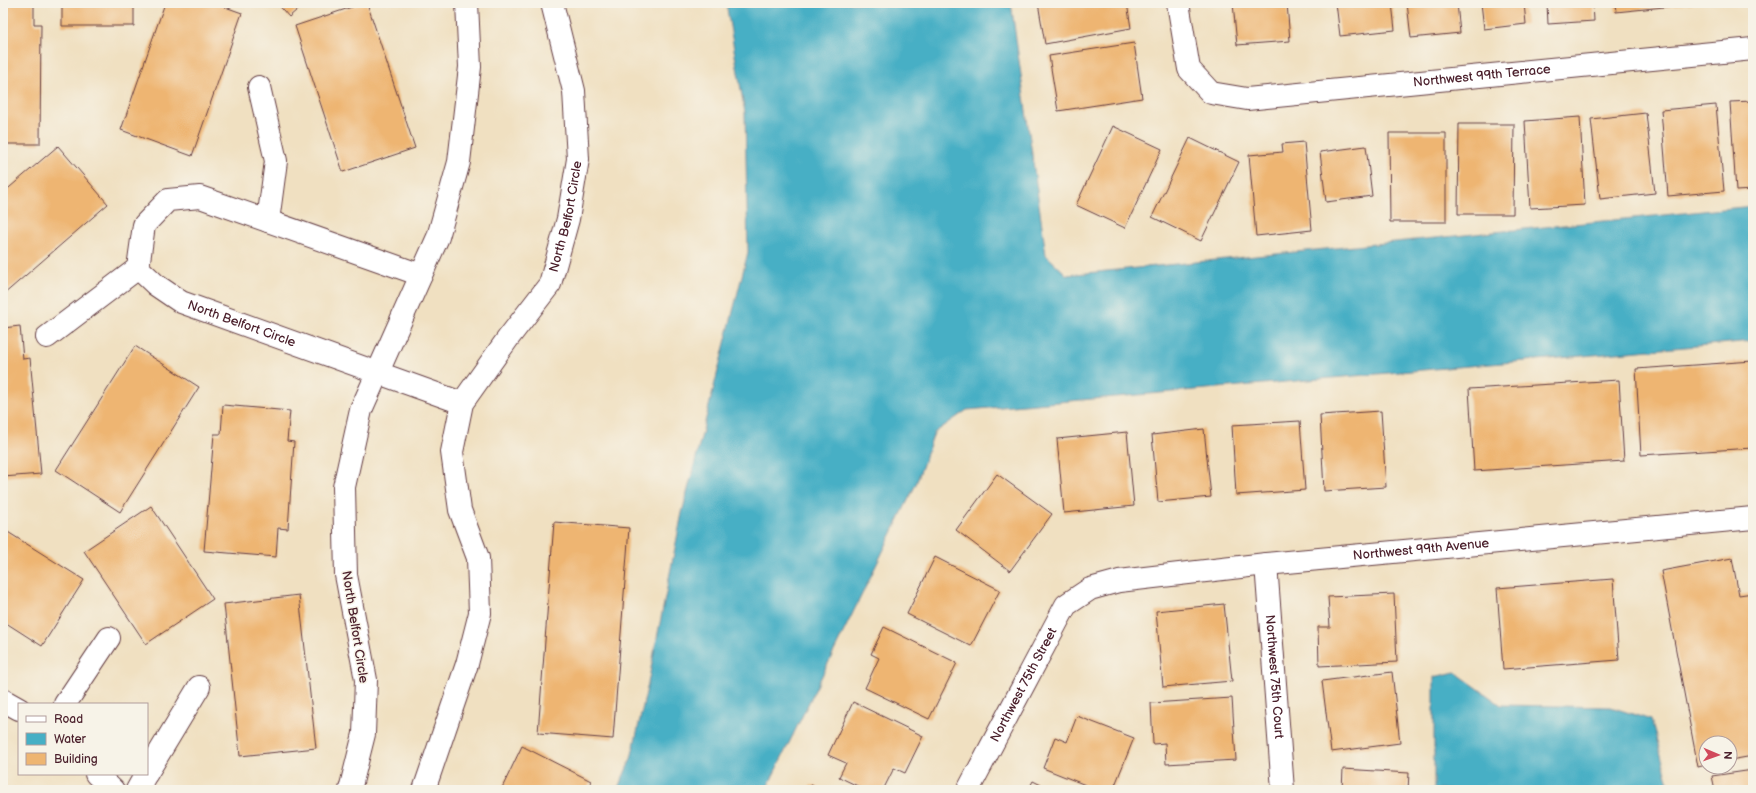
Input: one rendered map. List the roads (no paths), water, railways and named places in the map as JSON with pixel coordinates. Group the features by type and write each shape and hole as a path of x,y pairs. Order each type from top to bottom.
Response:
{"street":[{"name":"North Belfort Circle","path":"350,790 364,734 366,680 346,575 344,487 361,410 438,237 459,162 470,67 467,3"},
{"name":"North Belfort Circle","path":"424,790 466,664 480,613 478,558 460,510 452,452 462,403 509,337 550,284 568,219 578,159 574,91 552,3"},
{"name":"Northwest 99th Terrace","path":"1178,3 1189,69 1212,93 1246,99 1753,49"},
{"path":"259,87 276,161 268,221"},
{"path":"47,337 138,268 144,225 168,200 200,197 421,275"},
{"name":"North Belfort Circle","path":"138,268 156,285 181,302 462,403"},
{"name":"Northwest 99th Avenue","path":"1090,589 1119,581 1266,564 1753,518"},
{"name":"Northwest 75th Court","path":"1266,564 1283,790"},
{"name":"Northwest 75th Street","path":"968,790 1066,605 1090,589"},
{"path":"66,703 109,638"},
{"path":"148,771 199,687"},
{"path":"3,700 18,708"},
{"path":"97,775 113,790"},
{"path":"137,790 146,775"}],"water":[{"path":"726,3 1011,3 1046,255 1067,275 1753,206 1753,341 967,410 934,433 916,484 766,790 617,790 631,759 647,688 682,513 748,252 745,113"},
{"path":"1455,672 1501,705 1611,707 1651,720 1671,790 1434,790 1434,677"}]}
